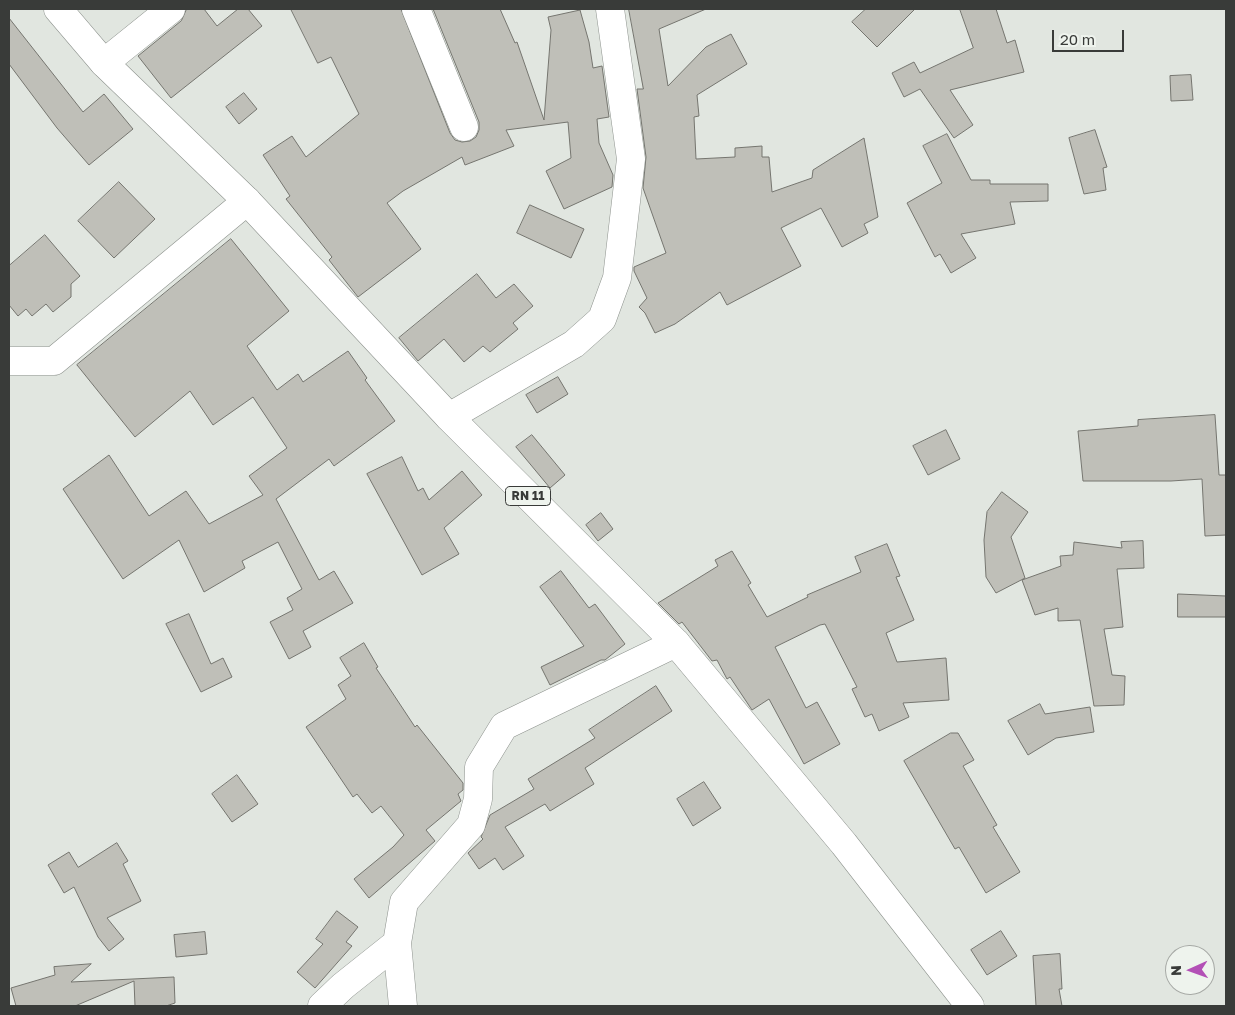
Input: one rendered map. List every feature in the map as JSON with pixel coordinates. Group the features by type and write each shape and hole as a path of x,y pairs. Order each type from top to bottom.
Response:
{"street":[{"name":"RN 11","path":"58,9 104,63 246,201 449,417 676,643 844,844 970,1006"},
{"path":"104,63 171,9"},
{"path":"416,9 464,127"},
{"path":"449,417 574,344 602,319 618,278 631,159 610,9"},
{"path":"9,361 54,360 246,201"},
{"path":"403,1006 396,943 404,902 471,825 478,800 479,767 504,726 676,643"},
{"path":"322,1006 343,986 396,943"}],"building":[{"path":"187,9 204,9 217,26 238,9 248,9 262,26 171,98 138,56 181,21"},
{"path":"291,9 401,9 450,133 455,140 462,142 470,141 476,137 479,130 479,122 433,9 500,9 515,43 517,42 544,120 551,30 548,17 580,10 589,42 593,68 602,66 609,117 597,119 599,143 613,175 612,187 564,209 546,171 571,158 568,122 506,130 514,146 465,165 462,157 403,191 387,203 421,249 358,297 329,260 332,257 286,199 290,196 263,155 292,136 306,157 359,114 331,57 318,63"},
{"path":"629,9 706,9 659,29 668,86 706,47 731,34 747,64 697,95 699,116 694,117 696,159 735,157 735,148 762,146 762,157 769,157 772,192 812,178 813,170 864,138 878,217 864,224 868,233 842,247 821,208 781,228 801,266 727,305 720,292 675,324 655,333 645,313 639,307 647,298 634,271 634,267 666,253 643,188 646,157 637,89 643,89"},
{"path":"866,9 915,9 877,47 852,22"},
{"path":"960,9 996,9 1007,43 1015,40 1024,72 950,90 973,125 954,138 920,89 904,97 892,73 914,62 920,73 973,48"},
{"path":"9,18 83,112 104,94 133,129 89,165 57,128 9,64"},
{"path":"1191,75 1193,100 1171,101 1170,76"},
{"path":"244,93 257,109 239,124 226,107"},
{"path":"1095,130 1107,167 1103,168 1106,190 1084,194 1069,138"},
{"path":"947,134 971,180 990,180 990,184 1048,184 1048,201 1010,202 1015,224 961,234 976,258 951,273 940,254 935,257 907,203 942,183 923,146"},
{"path":"119,182 155,219 114,258 78,221"},
{"path":"530,205 584,229 571,258 517,233"},
{"path":"45,235 80,276 71,284 71,297 53,312 46,304 32,316 26,309 18,316 9,305 9,266"},
{"path":"231,239 289,311 247,346 277,390 298,374 303,382 348,351 367,378 365,380 395,421 334,466 329,459 276,499 319,580 334,571 353,603 303,631 311,647 289,659 270,622 293,610 287,598 302,589 278,542 242,561 245,568 204,592 179,540 123,579 63,489 109,455 149,516 186,491 209,524 263,495 249,476 287,448 253,397 213,425 190,391 135,437 77,365"},
{"path":"477,274 496,298 514,284 533,306 513,323 518,329 490,352 483,346 464,362 444,339 418,361 399,338"},
{"path":"558,377 568,394 537,413 526,395"},
{"path":"1215,415 1219,475 1226,475 1226,535 1205,536 1202,479 1083,481 1078,431 1138,426 1138,420"},
{"path":"946,430 960,459 928,475 913,446"},
{"path":"532,435 565,475 550,488 516,447"},
{"path":"402,457 418,491 423,488 429,500 462,471 482,495 444,528 459,554 422,575 367,474"},
{"path":"1002,492 1028,512 1011,537 1025,578 996,593 986,577 984,540 987,512"},
{"path":"601,513 613,529 598,541 586,525"},
{"path":"1143,541 1144,568 1117,569 1123,627 1104,629 1112,675 1125,676 1124,705 1094,706 1080,620 1058,621 1058,608 1035,615 1022,580 1061,566 1060,556 1073,555 1074,542 1122,548 1121,542"},
{"path":"887,544 900,576 896,577 914,620 886,633 897,662 946,658 949,700 903,703 909,717 879,731 872,714 865,717 852,689 857,687 825,624 820,625 775,647 806,708 817,702 840,744 804,764 769,699 752,710 730,677 727,679 717,660 712,661 682,622 679,624 658,603 718,566 715,560 732,551 751,583 748,585 767,617 808,597 807,595 861,572 855,557"},
{"path":"561,571 589,608 595,604 625,644 605,660 601,660 550,685 541,667 584,646 540,587"},
{"path":"1178,594 1226,596 1226,617 1178,617"},
{"path":"189,614 211,664 223,658 232,677 201,692 166,624"},
{"path":"364,643 378,667 376,668 415,727 417,725 463,783 463,790 458,794 461,801 426,830 435,841 369,898 354,879 393,847 404,835 381,806 372,813 357,794 353,797 306,727 346,699 338,685 351,676 340,658"},
{"path":"656,686 672,711 585,768 594,784 550,811 545,804 505,827 524,856 503,870 495,858 479,869 468,853 483,839 481,837 490,815 534,789 528,779 595,738 589,730"},
{"path":"1040,704 1045,714 1090,707 1094,732 1056,738 1028,755 1008,721"},
{"path":"951,733 958,733 974,760 963,766 997,825 993,827 1020,872 986,893 959,847 955,849 904,761"},
{"path":"237,775 258,804 232,822 212,794"},
{"path":"704,782 721,808 693,826 677,799"},
{"path":"117,843 128,861 123,864 141,901 107,918 124,939 109,951 98,937 74,887 64,893 48,865 69,852 78,867"},
{"path":"337,911 358,927 346,942 352,946 315,988 297,972 323,944 316,939"},
{"path":"1001,931 1017,956 987,975 971,950"},
{"path":"205,932 207,954 176,957 174,935"},
{"path":"1060,954 1062,989 1059,989 1062,1006 1036,1006 1033,956"},
{"path":"91,964 71,982 174,977 175,1003 166,1006 135,1006 134,981 75,1006 16,1006 11,988 55,975 54,967"}]}
